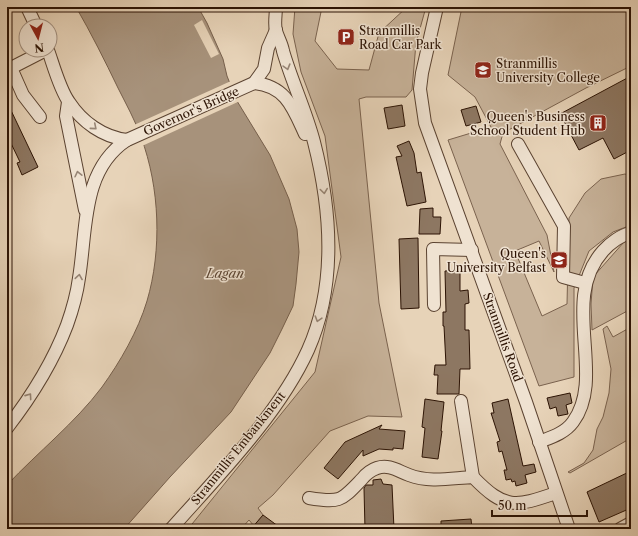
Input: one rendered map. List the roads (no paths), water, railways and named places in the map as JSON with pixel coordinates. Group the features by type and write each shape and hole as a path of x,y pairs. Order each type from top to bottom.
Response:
{"street":[{"path":"27,7 32,18"},
{"name":"Stranmillis Embankment","path":"171,529 219,475 273,409 295,376 309,349 321,310 328,270 329,237 322,176 304,111 287,67 276,30 276,7"},
{"name":"Stranmillis Road","path":"437,7 422,73 420,89 427,129 472,250 569,529"},
{"name":"Stranmillis Embankment","path":"250,85 264,69 268,48 276,30"},
{"path":"31,58 9,69 23,95 40,118"},
{"path":"50,58 68,102 99,132 117,139 130,138"},
{"name":"Stranmillis Embankment","path":"250,85 268,85 281,93 290,104 316,153"},
{"name":"Governor's Bridge","path":"85,212 98,173 106,159 116,147 130,138 250,85"},
{"path":"7,428 33,391 67,325 79,279 85,212 66,116 68,102"},
{"path":"518,144 564,226 563,277 585,283"},
{"path":"539,442 561,433 572,423 581,408 586,370 583,308 585,283 596,258 608,245 631,233"},
{"path":"434,305 432,249 472,250"},
{"path":"461,401 473,477 494,497 504,502 517,503 532,501 556,493"},
{"path":"309,498 338,500 345,498 367,473 377,468 396,468 408,475 435,480 473,477"},
{"path":"620,529 631,523"}],"water":[{"name":"Lagan","path":"76,7 198,7 223,59 227,76 237,101 270,155 289,199 297,229 299,252 296,284 293,306 270,353 231,412 124,529 7,529 7,485 80,413 109,377 122,357 139,324 147,301 155,261 157,219 155,198 152,177 141,137 98,47"}],"place":[{"name":"Stranmillis Road Car Park","path":"346,37"},
{"name":"Stranmillis University College","path":"483,70"},
{"name":"Queen's Business School Student Hub","path":"598,123"},
{"name":"Queen's University Belfast","path":"559,260"}]}
